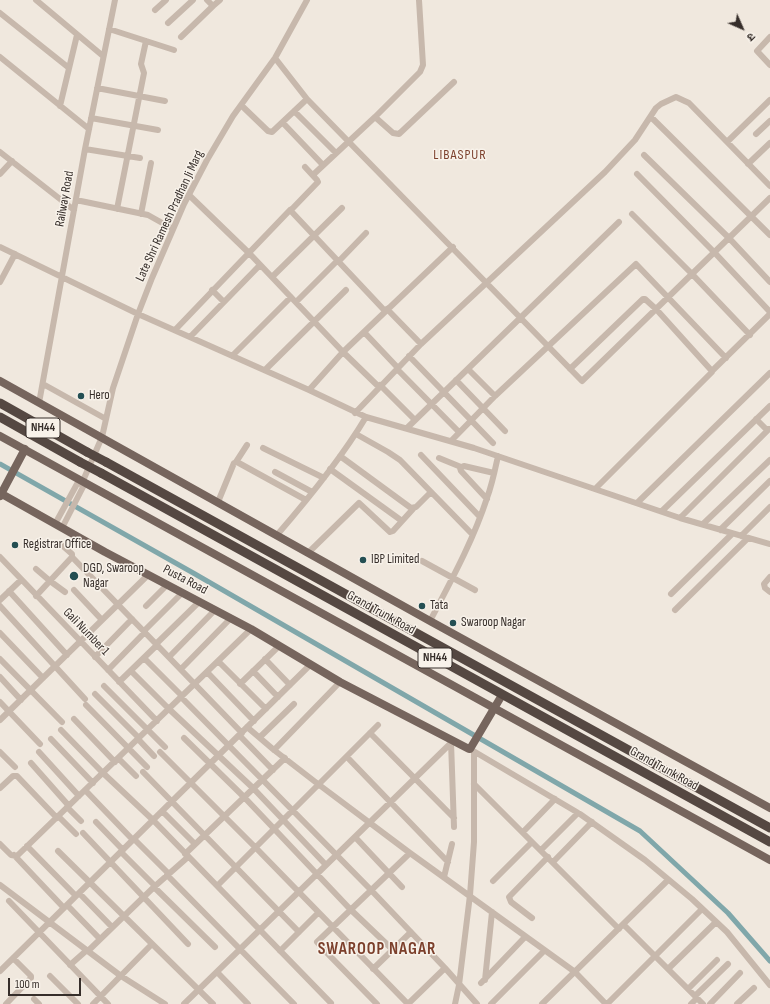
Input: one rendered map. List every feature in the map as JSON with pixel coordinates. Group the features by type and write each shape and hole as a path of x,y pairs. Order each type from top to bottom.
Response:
{"highway":[{"name":"Grand Trunk Road","path":"0,403 770,828"},
{"name":"Grand Trunk Road","path":"0,417 770,842"}],"main road":[{"path":"0,381 309,552 430,621 770,808"},
{"path":"0,436 770,860"},
{"path":"1,493 25,449"},
{"name":"Pusta Road","path":"1,493 148,575 232,618 340,682 452,742 472,748"},
{"path":"472,748 502,695"}],"street":[{"path":"36,0 103,56"},
{"name":"Railway Road","path":"39,403 85,149 115,0"},
{"path":"155,10 166,0"},
{"path":"168,23 192,0"},
{"path":"207,0 213,6"},
{"path":"181,37 220,0"},
{"name":"Late Shri Ramesh Pradhan Ji Marg","path":"58,526 77,484 82,482 102,437 113,388 138,314 173,229 189,195 207,160 241,105 275,58 307,0"},
{"path":"315,174 418,75 422,68 419,0"},
{"path":"0,13 69,68"},
{"path":"109,28 174,50"},
{"path":"60,106 77,35"},
{"path":"769,39 757,51 770,65"},
{"path":"117,209 144,73 141,64 146,41"},
{"path":"0,57 89,129"},
{"path":"275,58 307,99 582,381 770,198"},
{"path":"375,117 392,134 399,134 454,82"},
{"path":"97,88 165,101"},
{"path":"355,412 421,344 605,172 635,140 658,105 677,97 689,103 770,186"},
{"path":"241,105 270,132 274,131 283,123 307,99"},
{"path":"726,142 770,100"},
{"path":"294,111 336,153"},
{"path":"651,117 770,235"},
{"path":"91,118 158,130"},
{"path":"756,134 770,121"},
{"path":"283,123 323,165"},
{"path":"748,164 770,143"},
{"path":"85,149 140,158"},
{"path":"0,152 74,210"},
{"path":"644,155 729,238 770,282"},
{"path":"0,174 12,162"},
{"path":"141,214 151,163"},
{"path":"175,330 318,182 318,180 305,167"},
{"path":"595,489 711,374 712,371 750,335 770,313 714,252 637,174"},
{"path":"189,195 260,265 343,352 415,420"},
{"path":"76,200 141,214 158,220 173,229"},
{"path":"272,278 342,208"},
{"path":"291,210 338,261 421,344"},
{"path":"632,214 750,335"},
{"path":"407,428 619,222"},
{"path":"296,302 366,233"},
{"path":"0,247 138,314 265,370 366,417 498,456 680,518 770,544"},
{"path":"309,390 343,352 453,247"},
{"path":"0,282 15,254"},
{"path":"450,441 495,396 635,264 639,266 726,358"},
{"path":"190,337 260,265"},
{"path":"212,290 224,302"},
{"path":"265,370 346,290"},
{"path":"232,356 291,297"},
{"path":"570,369 643,299 645,299 712,371"},
{"path":"364,332 460,432"},
{"path":"409,356 493,442"},
{"path":"468,369 495,396"},
{"path":"637,503 770,372"},
{"path":"456,380 505,431"},
{"path":"43,384 106,419"},
{"path":"662,511 770,406"},
{"path":"277,535 324,478 356,434 366,417"},
{"path":"680,518 769,430 756,420"},
{"path":"356,434 400,460 472,534"},
{"path":"218,502 236,462 247,445"},
{"path":"263,448 324,478"},
{"path":"421,455 480,517"},
{"path":"340,456 408,507 414,509"},
{"path":"430,621 480,517 487,499 498,456"},
{"path":"439,458 461,467 464,466 494,473"},
{"path":"703,524 770,460"},
{"path":"236,462 239,462 306,500"},
{"path":"461,467 461,472 487,499"},
{"path":"330,469 402,521"},
{"path":"275,472 312,492"},
{"path":"720,530 770,481"},
{"path":"309,552 360,503 390,532 393,531 431,492"},
{"path":"741,536 770,507"},
{"path":"672,594 732,534"},
{"path":"675,610 748,538"},
{"path":"63,546 72,554 72,558 195,684 272,770"},
{"name":"Gali Number 1","path":"0,557 157,721"},
{"path":"36,596 72,558"},
{"path":"422,561 475,590"},
{"path":"36,569 65,592"},
{"path":"0,720 148,575"},
{"path":"770,577 764,584 765,588 770,592"},
{"path":"0,600 21,580"},
{"path":"146,606 167,585"},
{"path":"74,590 102,620"},
{"path":"9,591 67,655"},
{"path":"108,670 182,593"},
{"path":"119,682 199,602"},
{"path":"0,606 129,748 172,802 205,834 299,932"},
{"path":"169,657 215,610"},
{"path":"181,669 232,618"},
{"path":"95,657 132,619"},
{"path":"14,856 27,846 68,807 251,629"},
{"path":"0,633 43,678"},
{"path":"240,684 279,646"},
{"path":"144,658 337,854 477,1004"},
{"path":"0,659 62,722"},
{"path":"265,660 290,685"},
{"path":"218,661 266,709"},
{"path":"0,971 311,664"},
{"path":"131,670 169,709 253,788 326,865"},
{"path":"253,671 278,697"},
{"path":"207,672 254,721"},
{"path":"0,677 21,700"},
{"path":"274,750 340,682"},
{"path":"104,686 165,747"},
{"path":"95,694 154,756"},
{"path":"0,702 40,744"},
{"path":"260,737 294,704"},
{"path":"74,719 136,776"},
{"path":"216,886 256,848 378,725"},
{"path":"248,727 274,750 318,784 574,972 607,1004 702,909"},
{"path":"62,730 103,773 153,820 331,1003"},
{"path":"370,733 454,818"},
{"path":"184,738 211,763 350,909 393,950"},
{"path":"51,739 92,783"},
{"path":"184,1004 452,742"},
{"path":"452,742 454,827"},
{"path":"455,1004 459,984 470,895 474,842 474,784 472,748"},
{"path":"472,748 592,822 645,860 727,932 770,985"},
{"path":"0,752 15,767"},
{"path":"39,752 79,796"},
{"path":"160,752 408,1004 445,968"},
{"path":"347,757 448,862"},
{"path":"70,965 100,939 168,874 205,834 285,758"},
{"path":"31,763 81,822"},
{"path":"1,785 12,776 17,776 57,817 111,862 143,898 188,944"},
{"path":"474,784 532,842 621,927 655,956 703,1004"},
{"path":"85,790 294,1004"},
{"path":"523,832 555,799"},
{"path":"162,811 195,844"},
{"path":"541,850 578,813"},
{"path":"96,822 154,887 215,947"},
{"path":"553,862 592,822"},
{"path":"355,837 402,887"},
{"path":"493,880 532,842"},
{"path":"0,844 100,939"},
{"path":"444,877 452,844"},
{"path":"27,846 112,927"},
{"path":"58,851 213,1004"},
{"path":"377,1004 317,943 350,909 410,853"},
{"path":"532,918 511,902 509,897 548,857"},
{"path":"542,1004 668,880"},
{"path":"0,885 121,976 165,1004"},
{"path":"9,901 108,1004"},
{"path":"492,912 483,982 525,937"},
{"path":"280,951 318,913"},
{"path":"668,969 716,922"},
{"path":"373,969 411,932"},
{"path":"93,1004 152,944"},
{"path":"491,1004 544,951"},
{"path":"6,1004 31,978 31,976 13,958"},
{"path":"688,989 717,960"},
{"path":"691,1004 728,964"},
{"path":"217,972 248,1004"},
{"path":"710,1004 740,973"},
{"path":"50,976 78,1004"},
{"path":"737,1004 754,988"}],"waterway":[{"path":"0,464 195,574 640,831 728,913 770,961"}],"place":[{"name":"Hero","path":"81,396"},
{"name":"Registrar Office","path":"15,545"},
{"name":"IBP Limited","path":"363,560"},
{"name":"DGD, Swaroop Nagar","path":"74,576"},
{"name":"Tata","path":"422,606"},
{"name":"Swaroop Nagar","path":"453,623"}],"district":[{"name":"LIBASPUR","path":"460,155"},
{"name":"SWAROOP NAGAR","path":"377,950"}]}
